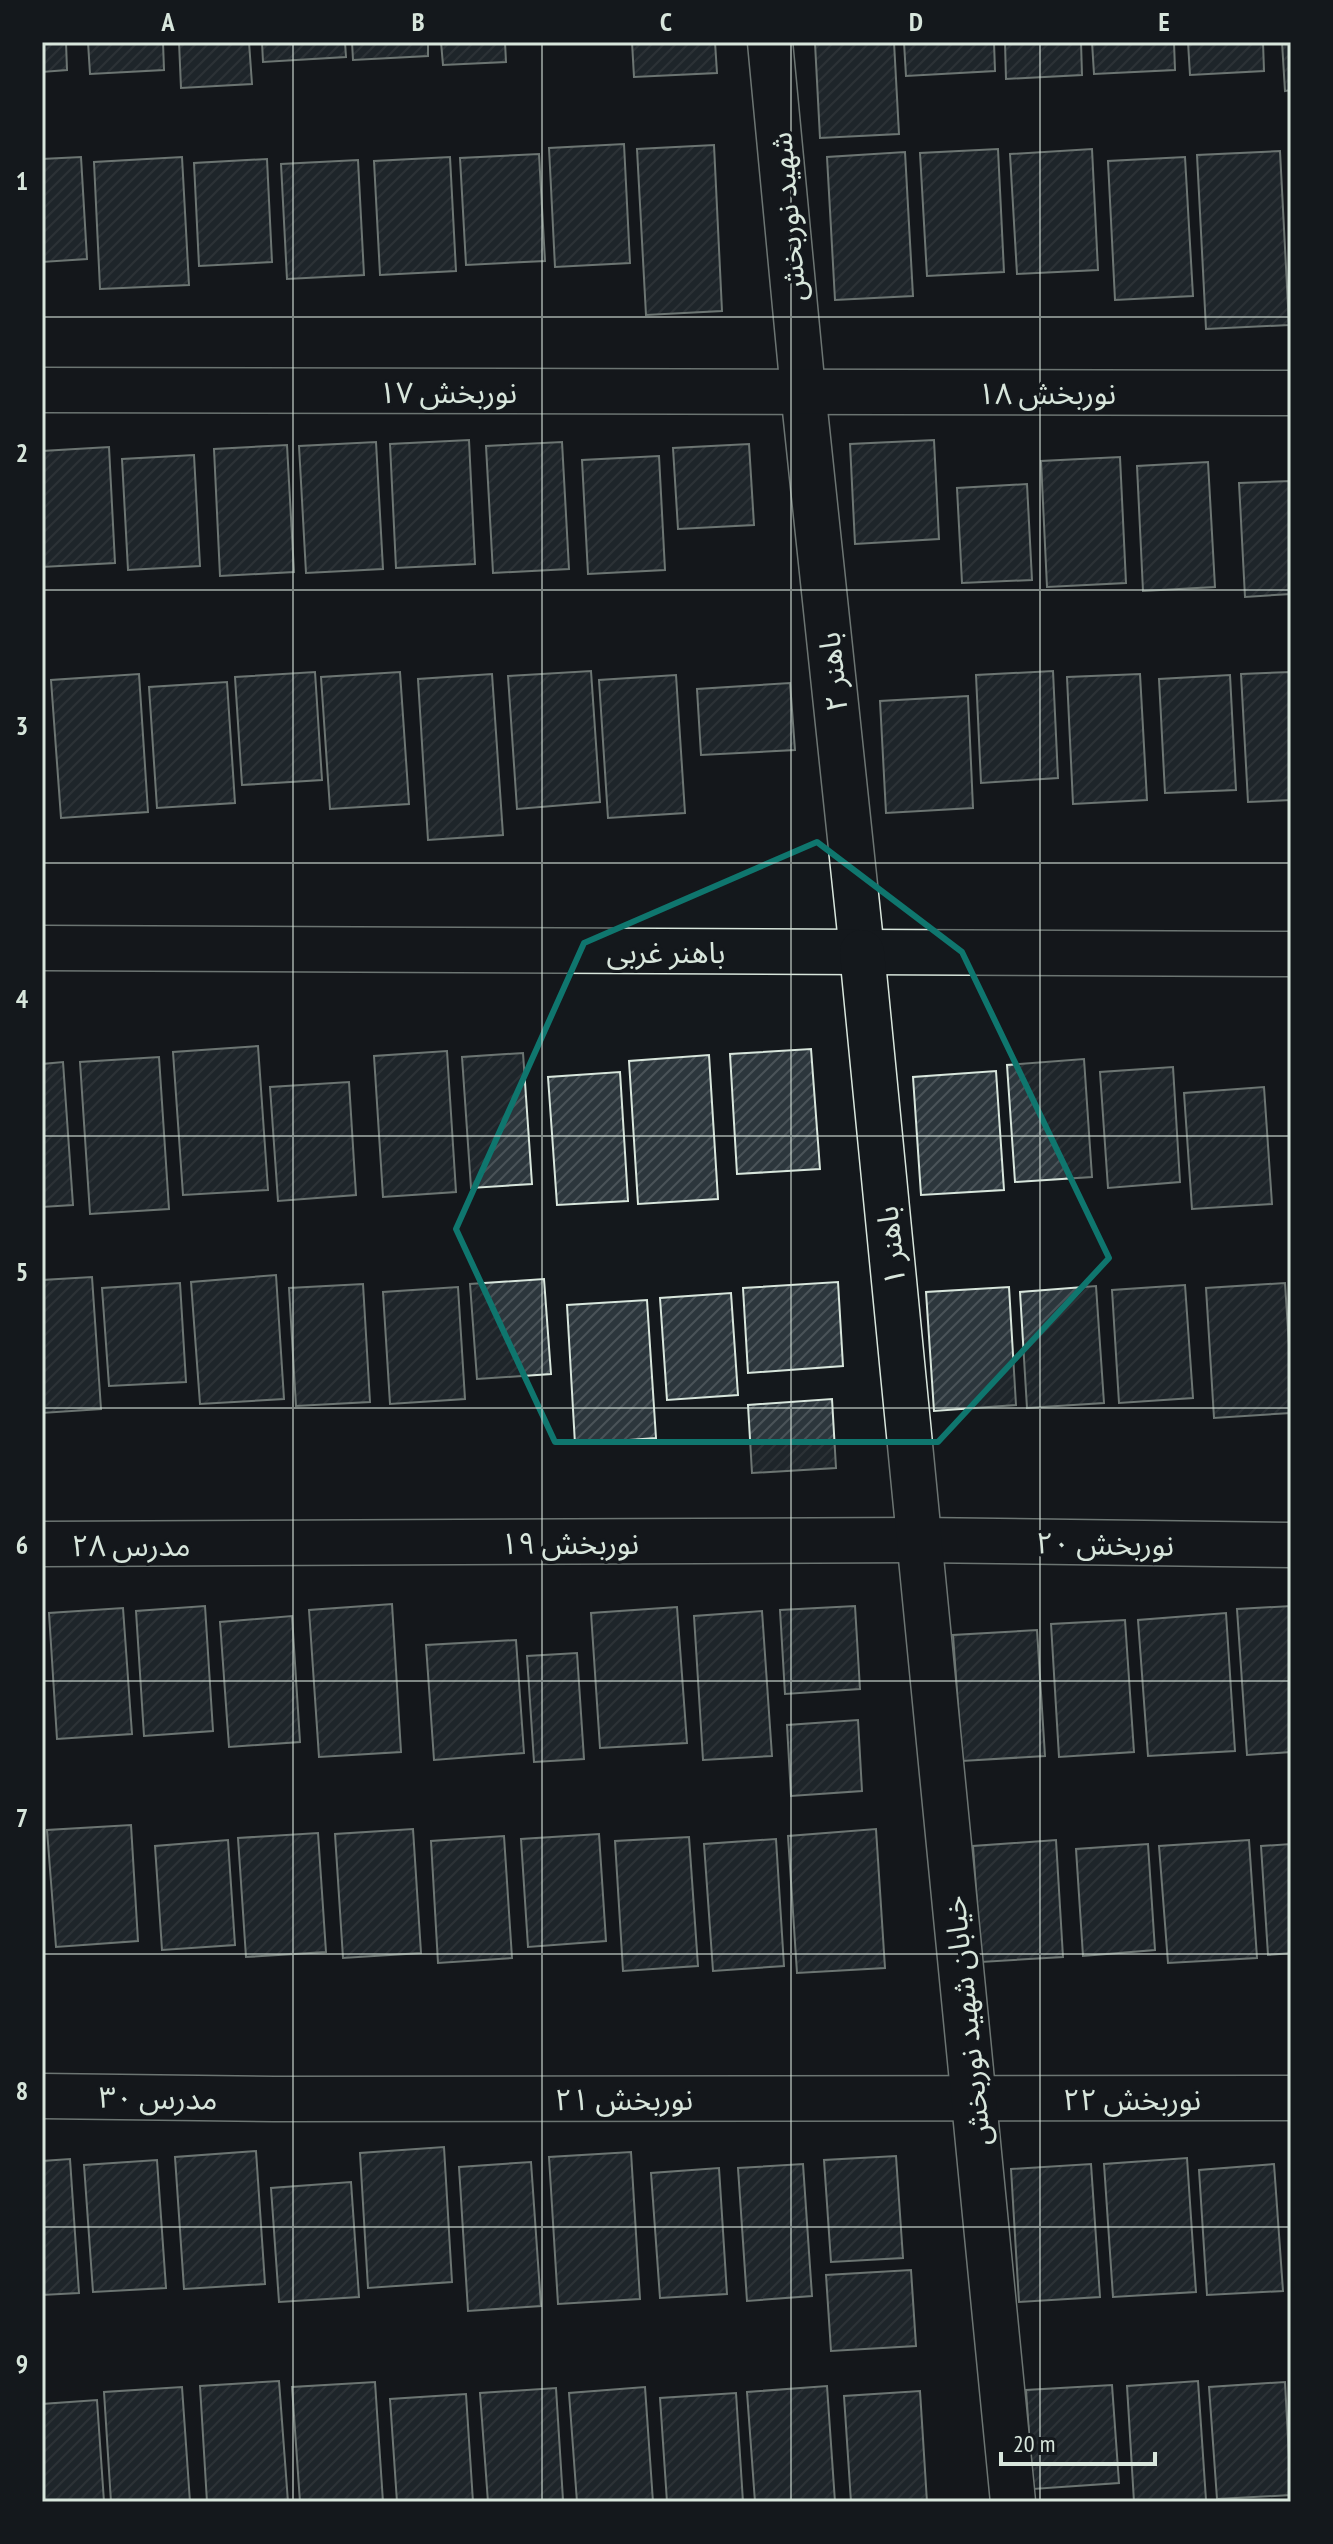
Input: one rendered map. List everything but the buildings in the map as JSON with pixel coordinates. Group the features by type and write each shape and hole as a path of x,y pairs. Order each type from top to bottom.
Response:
{"street":[{"name":"شهید نوربخش","path":"770,42 803,391"},
{"name":"نوربخش ۱۷","path":"42,390 803,391"},
{"name":"نوربخش ۱۸","path":"803,391 1291,393"},
{"name":"باهنر ۲","path":"803,391 862,952"},
{"name":"باهنر غربی","path":"42,948 1291,954"},
{"name":"باهنر ۱","path":"862,952 919,1540"},
{"name":"نوربخش ۱۹","path":"221,1543 919,1540"},
{"name":"نوربخش ۲۰","path":"919,1540 1291,1545"},
{"name":"خیابان شهید نوربخش","path":"919,1540 1013,2502"},
{"name":"مدرس ۲۸","path":"42,1544 221,1543"},
{"name":"مدرس ۳۰","path":"42,2096 274,2099"},
{"name":"نوربخش ۲۲","path":"973,2098 1291,2098"},
{"name":"نوربخش ۲۱","path":"274,2099 973,2098"}],"highlighted area":[{"path":"817,842 962,952 1109,1258 938,1442 555,1442 456,1229 584,943"}]}
